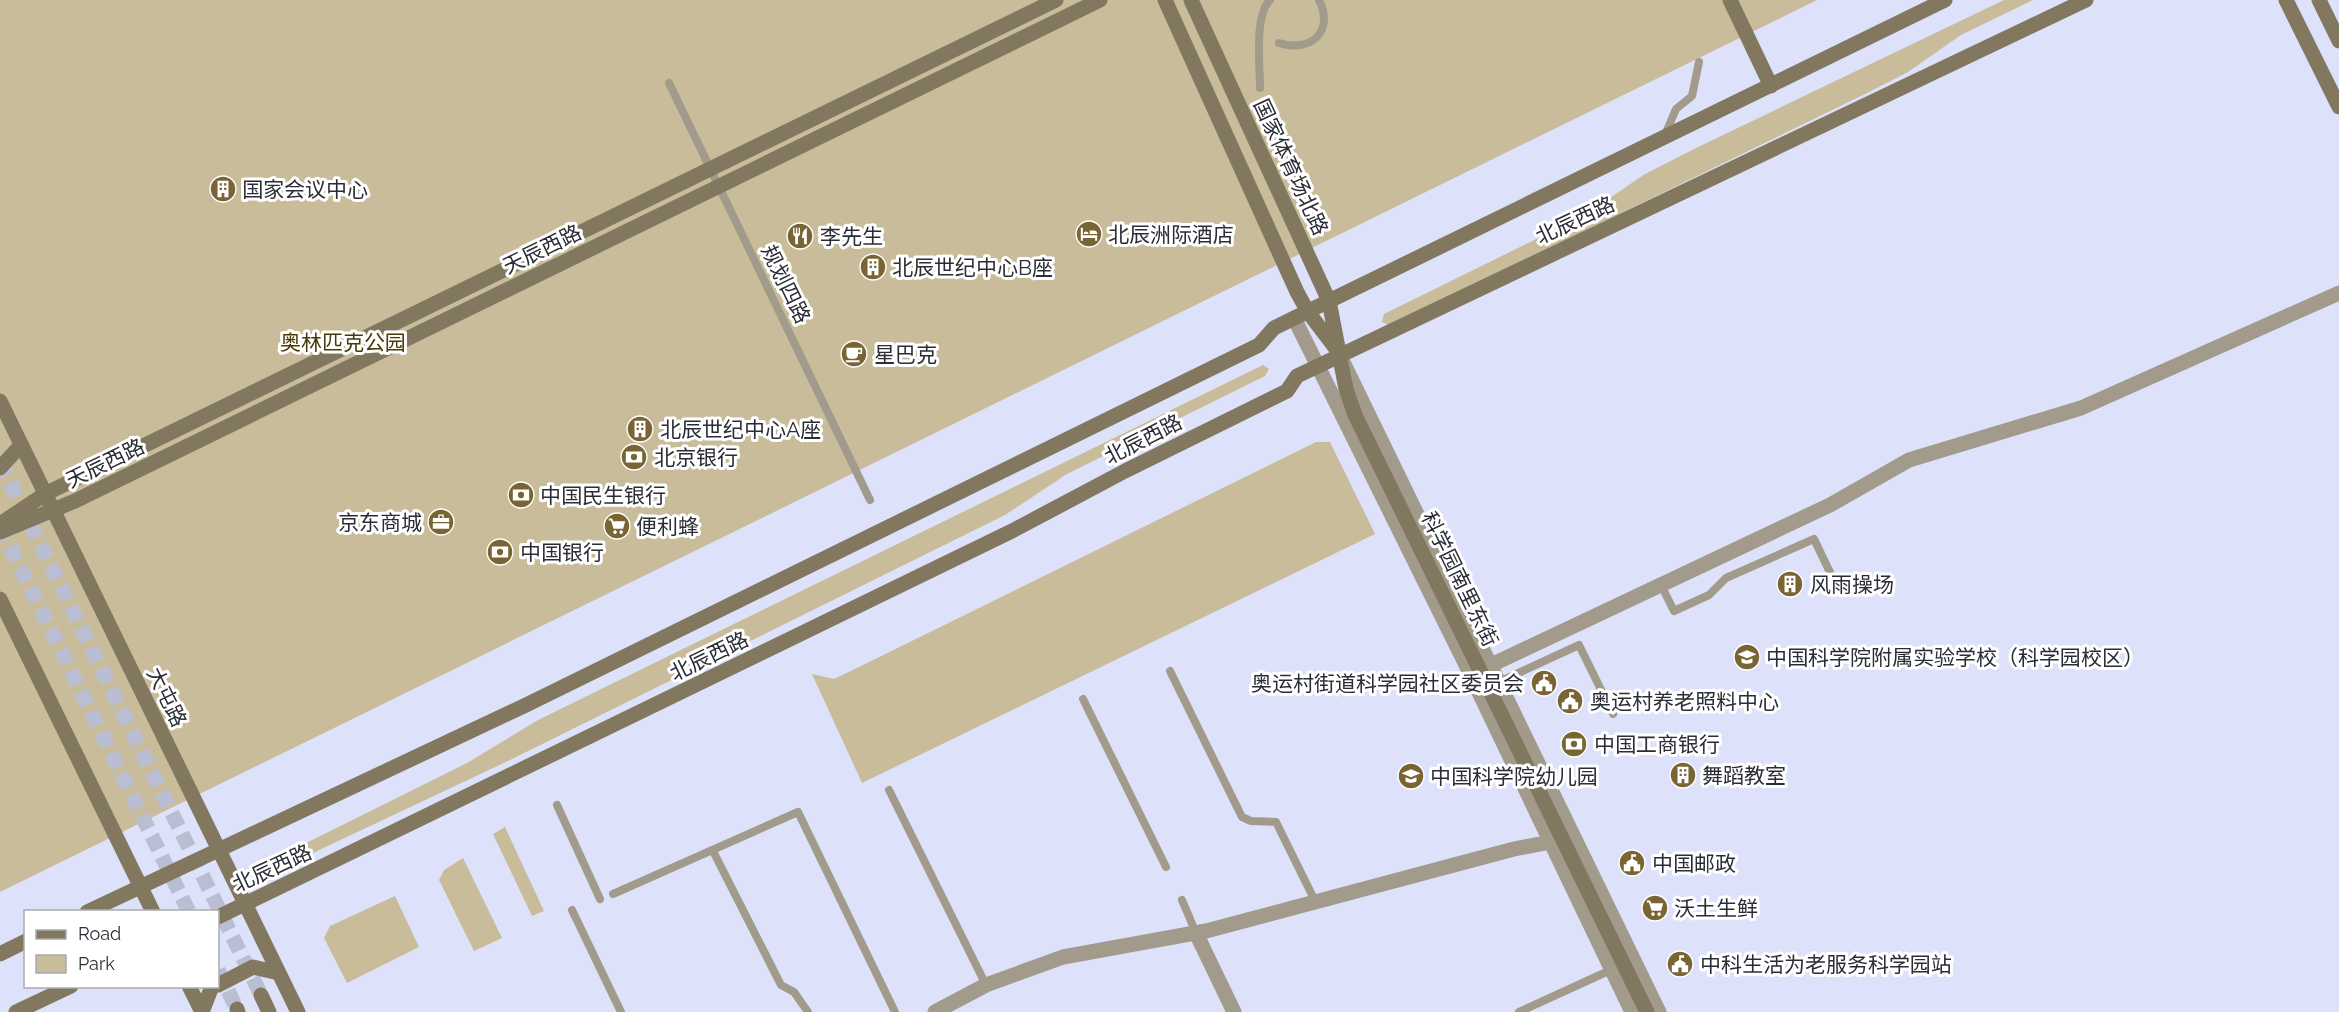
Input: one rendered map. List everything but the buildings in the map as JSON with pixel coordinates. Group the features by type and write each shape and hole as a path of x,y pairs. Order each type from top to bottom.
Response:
{"street":[{"name":"天辰西路","path":"0,524 45,494 1056,0"},
{"name":"天辰西路","path":"0,532 54,511 1100,0"},
{"name":"国家体育场北路","path":"1165,0 1313,309 1340,355"},
{"name":"国家体育场北路","path":"1191,0 1313,309"},
{"path":"1730,0 1771,86"},
{"name":"北辰西路","path":"91,910 526,705 1259,345 1274,328 1945,0"},
{"name":"北辰西路","path":"219,916 1012,531 1125,471 1287,391 1297,376 2086,0"},
{"path":"2286,0 2339,107"},
{"path":"2319,0 2339,41"},
{"path":"1481,670 1830,505 1910,460 2081,408 2339,293"},
{"path":"1313,309 1340,355"},
{"path":"935,1012 986,985 1064,957 1196,933 1514,849 1563,839 1481,670 1318,366 1313,309"},
{"name":"科学园南里东街","path":"1340,355 1346,389 1355,415 1481,670 1495,684 1563,839 1647,1012"},
{"name":"大屯路","path":"0,401 298,1012"},
{"path":"0,468 21,445"},
{"path":"0,599 152,910"},
{"path":"1196,933 1234,1012"},
{"path":"0,954 24,942"},
{"path":"1623,965 1632,1012"},
{"path":"1623,965 1659,1012"},
{"path":"219,984 253,967 279,973"},
{"path":"16,1012 69,988"},
{"path":"190,988 202,1012"},
{"path":"202,1012 213,988"},
{"path":"261,995 269,1012"}],"lane":[{"path":"1260,88 1261,20 1264,5 1270,0"},
{"path":"1278,44 1291,47 1304,45 1316,37 1324,27 1326,14 1320,0"},
{"path":"1664,138 1676,109 1692,96 1699,62"},
{"name":"规划四路","path":"669,82 870,500"},
{"path":"1661,585 1674,611 1708,595 1726,578 1814,538 1838,589"},
{"path":"1495,684 1580,645 1613,714"},
{"path":"1170,671 1242,817 1251,821 1276,822 1315,901"},
{"path":"1083,699 1166,867"},
{"path":"889,790 986,985"},
{"path":"557,805 600,899"},
{"path":"613,894 798,812 895,1012"},
{"path":"713,851 781,985 794,992 808,1012"},
{"path":"1182,900 1196,933"},
{"path":"572,910 621,1012"},
{"path":"1519,1012 1623,965"}],"green space":[{"name":"奥林匹克公园","path":"0,0 1817,0 0,892"},
{"path":"2004,0 2033,0 1961,35 1908,72 1867,93 1390,326 1382,322 1384,314 1585,215 1645,174"},
{"path":"1263,365 1269,369 1265,376 1067,474 1005,515 510,760 279,869 273,870 269,865 274,859 467,763 538,720"},
{"path":"1316,442 1330,442 1375,534 862,783 812,674 834,679"},
{"path":"505,827 544,911 532,916 493,834"},
{"path":"463,858 502,938 474,951 439,880 444,870"},
{"path":"395,896 419,947 347,983 324,938 330,926"}],"tunnel":[{"path":"0,462 261,995"},
{"path":"0,526 188,910"},
{"path":"219,972 237,1009"}],"place":[{"name":"国家会议中心","path":"223,189"},
{"name":"北辰洲际酒店","path":"1089,234"},
{"name":"李先生","path":"800,236"},
{"name":"北辰世纪中心B座","path":"873,267"},
{"name":"星巴克","path":"854,354"},
{"name":"北辰世纪中心A座","path":"640,429"},
{"name":"北京银行","path":"634,457"},
{"name":"中国民生银行","path":"521,495"},
{"name":"京东商城","path":"441,522"},
{"name":"便利蜂","path":"617,526"},
{"name":"中国银行","path":"500,552"},
{"name":"风雨操场","path":"1790,584"},
{"name":"中国科学院附属实验学校（科学园校区）","path":"1747,657"},
{"name":"奥运村街道科学园社区委员会","path":"1544,683"},
{"name":"奥运村养老照料中心","path":"1570,701"},
{"name":"中国工商银行","path":"1574,744"},
{"name":"舞蹈教室","path":"1683,775"},
{"name":"中国科学院幼儿园","path":"1411,776"},
{"name":"中国邮政","path":"1632,863"},
{"name":"沃土生鲜","path":"1655,908"},
{"name":"中科生活为老服务科学园站","path":"1680,964"}]}
